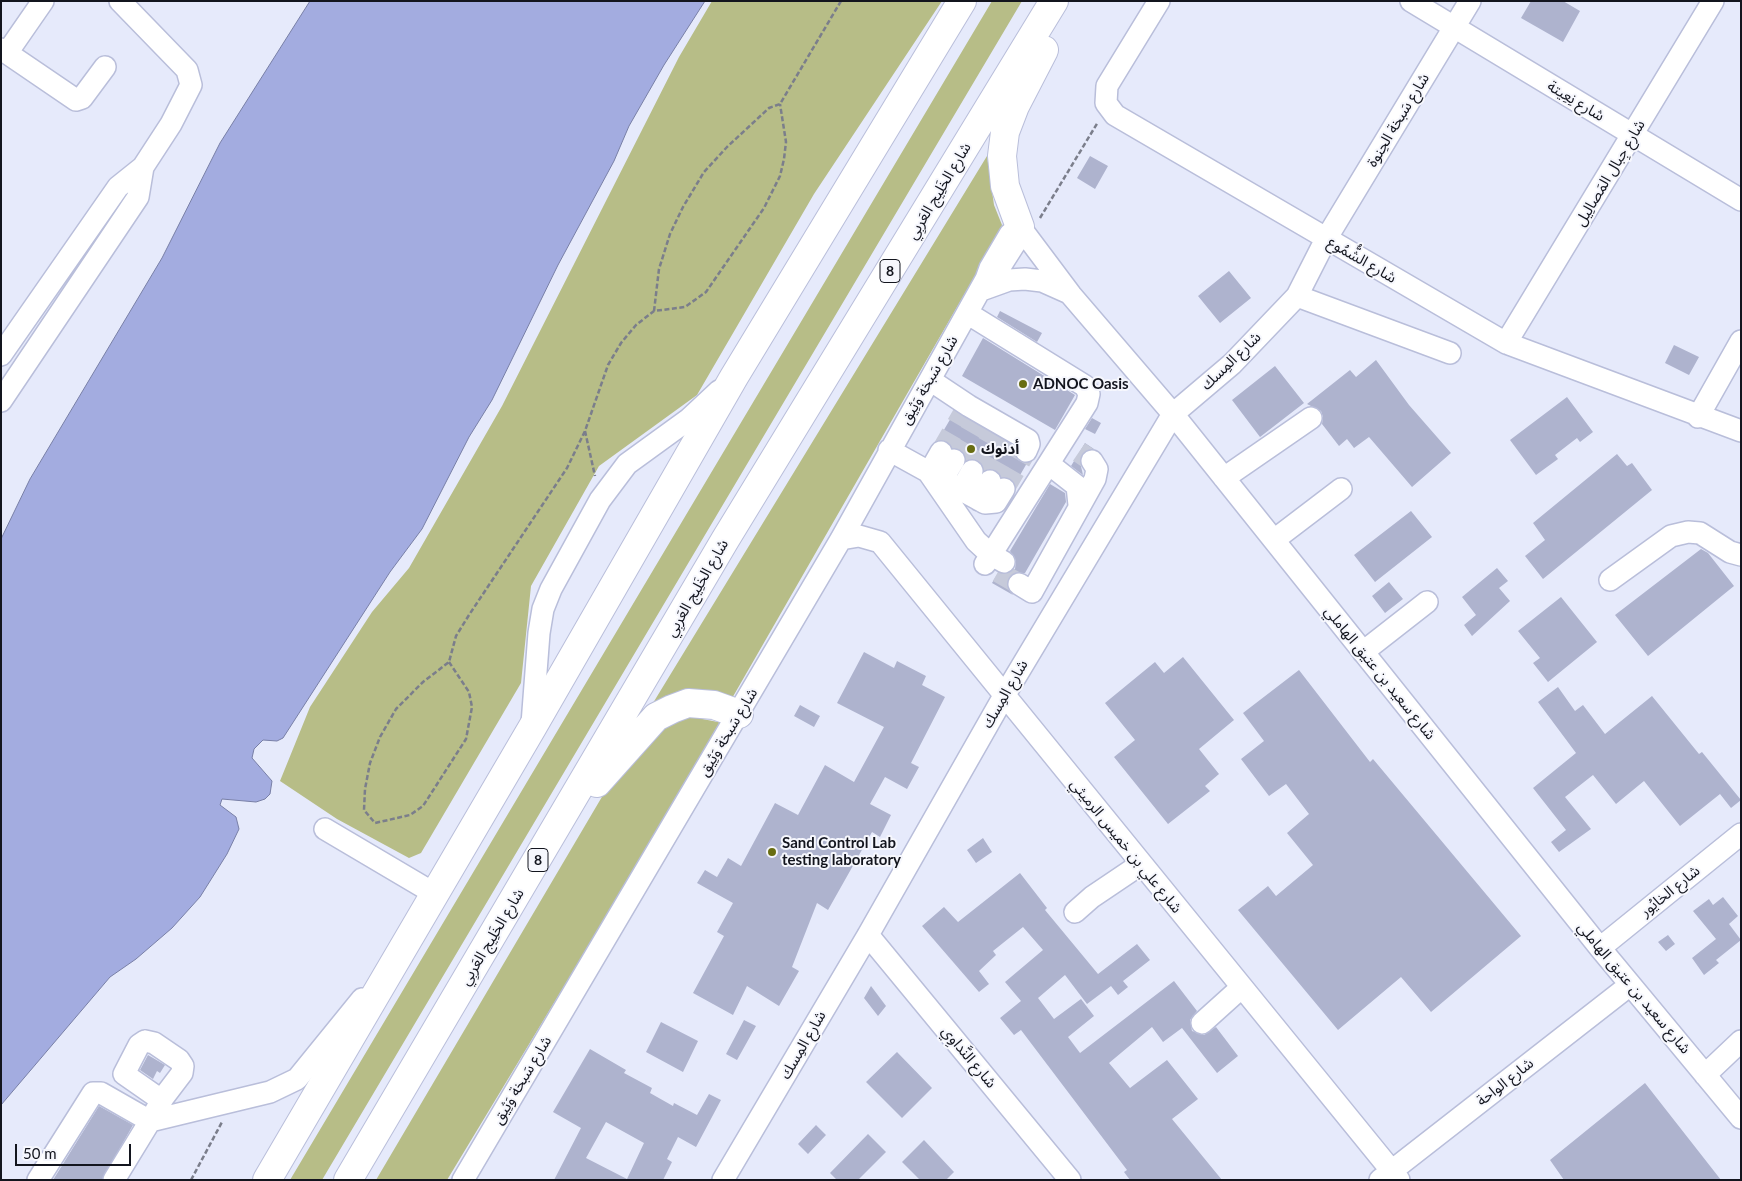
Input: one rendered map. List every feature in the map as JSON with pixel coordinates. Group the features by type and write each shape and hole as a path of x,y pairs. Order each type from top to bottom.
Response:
{"highway":[{"path":"267,1180 532,728 734,377 962,1"},
{"name":"شارع الخَلِيج العَربِي","path":"348,1180 730,532 1054,1"},
{"path":"1024,232 1002,174 1002,156 1006,132 1015,106 1070,1"},
{"path":"550,840 656,717 688,703 714,705 739,714"}],"street":[{"path":"43,1 4,51 76,100 82,98 105,66"},
{"path":"1,355 118,188 143,167 172,124 191,85 188,70 120,1"},
{"path":"1108,106 1106,103 1107,86 1159,1"},
{"name":"شارع نِعِيتة","path":"1411,1 1741,200"},
{"name":"شارع سَبخة الحِنوة","path":"1326,239 1470,1"},
{"name":"شارع جِبال المَصالِيل","path":"1506,344 1713,1"},
{"name":"شارع الشُّمُوع","path":"1108,106 1115,115 1506,344 1698,417 1741,431"},
{"path":"1,401 138,197 143,167"},
{"name":"شارع سَبخة وَثِيق","path":"463,1180 841,539 982,286 996,274 1024,232"},
{"name":"شارع سعيد بن عتيق الهاملي","path":"1024,232 1071,295 1173,414 1600,948 1741,1118"},
{"name":"شارع المِسك","path":"724,1180 868,935 1004,696 1173,414 1232,364 1297,296 1326,239"},
{"path":"982,286 1025,278 1057,286 1071,295"},
{"path":"1297,296 1450,353"},
{"path":"967,313 1088,390 1078,452"},
{"path":"1698,417 1741,341"},
{"path":"532,728 539,633 543,609 551,589 600,500 627,464 689,419 734,377"},
{"path":"930,380 993,426"},
{"path":"1224,478 1311,418"},
{"path":"890,450 970,495 992,504 972,471"},
{"path":"928,472 962,540 994,563 1049,464 1078,452"},
{"path":"1027,580 1080,505 1097,474 1095,464 1078,452"},
{"path":"1049,464 1077,486 1080,505"},
{"path":"928,472 972,471"},
{"path":"970,495 972,471"},
{"path":"1274,540 1341,489"},
{"path":"1610,580 1671,536 1688,532 1700,534 1730,552 1741,555"},
{"name":"شارع علي بن خميس الرميثي","path":"841,539 859,536 880,542 1242,988 1390,1177"},
{"path":"1363,652 1428,602"},
{"path":"325,828 434,894"},
{"name":"شارع الخايُور","path":"1600,948 1741,834"},
{"path":"1075,912 1092,897 1141,864"},
{"name":"شارع النَّداوِي","path":"868,935 1069,1179"},
{"path":"38,1180 93,1094 98,1092 150,1121 270,1092 297,1079 399,954"},
{"name":"شارع الواحة","path":"1390,1177 1630,985"},
{"path":"1202,1023 1242,988"},
{"path":"112,1099 125,1076 124,1071 139,1045 145,1041 154,1043 179,1060 183,1066 182,1073 163,1098 114,1180"},
{"path":"1706,1074 1741,1041"},
{"path":"125,1076 157,1097 163,1098"}],"path":[{"path":"654,311 658,269 670,234 687,200 704,172 727,147 769,108 780,104 841,1"},
{"path":"450,662 468,692 472,707 466,739 423,806 410,815 375,823 364,810 365,789 370,763 380,737 396,709 423,682 450,662 456,636 469,614 567,468 585,431 608,365 621,342 636,325 654,311 684,307 706,292 764,208 780,176 784,160 786,142 780,104"},
{"path":"1024,232 1108,106"},
{"path":"585,431 600,500"},
{"path":"191,1180 222,1125 222,1118"}],"green space":[{"path":"712,1 942,1 814,194 697,395 599,466 531,586 521,683 421,853 409,858 337,819 280,781 310,707 372,612 409,568 502,406 679,57"},
{"path":"992,1 1022,1 322,1180 290,1180"},
{"path":"987,156 994,205 1002,225 999,234 731,700 682,697 653,703"},
{"path":"682,715 723,723 447,1180 376,1180 629,751"}],"water":[{"path":"310,1 705,1 664,65 629,126 614,161 558,265 492,400 469,437 422,529 390,572 283,738 277,741 263,740 254,749 252,758 272,781 270,794 265,799 256,802 222,799 220,805 236,817 239,829 227,854 200,897 172,928 136,959 110,977 1,1105 1,539 30,479 162,258 220,143"}],"building":[{"path":"1531,1 1563,1 1580,11 1563,42 1521,18"},
{"path":"1090,156 1108,166 1095,189 1077,178"},
{"path":"1229,271 1251,298 1220,323 1198,296"},
{"path":"1000,311 1042,333 1037,342 997,317"},
{"name":"ADNOC Oasis","path":"983,338 1075,395 1055,430 962,376"},
{"path":"1674,345 1699,357 1689,375 1665,363"},
{"path":"1376,360 1409,405 1451,453 1412,487 1369,437 1354,448 1347,439 1339,446 1322,424 1323,417 1321,411 1307,404 1350,370 1356,377"},
{"path":"1275,366 1304,403 1260,437 1232,400"},
{"path":"1567,397 1593,432 1580,442 1577,438 1555,455 1558,459 1536,475 1510,440"},
{"path":"955,411 1014,447 1016,458 1027,463 1015,484 1010,478 1002,477 996,470 984,470 978,460 966,460 961,450 952,448 947,441 938,440"},
{"path":"1092,418 1101,423 1095,434 1085,429"},
{"path":"1085,443 1094,449 1086,450 1081,456 1080,462 1083,475 1071,466"},
{"path":"1617,454 1627,466 1632,463 1652,490 1543,579 1525,556 1545,540 1533,523"},
{"path":"1050,484 1065,493 1066,502 1025,573 1014,573 1008,578 1008,589 1013,595 992,583 998,573 1005,574 1015,569 1016,561 1010,551"},
{"path":"1411,511 1432,537 1375,582 1354,555"},
{"path":"1701,549 1708,553 1734,586 1648,656 1615,615"},
{"path":"1497,568 1508,581 1499,588 1510,601 1472,636 1464,625 1476,615 1462,597"},
{"path":"1389,582 1403,599 1385,613 1372,596"},
{"path":"1561,597 1597,642 1548,682 1533,663 1540,658 1518,631"},
{"path":"864,652 894,668 897,661 926,676 922,685 945,697 911,763 919,767 907,789 885,777 870,804 891,815 880,837 872,832 828,910 817,903 792,967 799,971 779,1006 747,986 733,1015 693,993 724,936 717,932 733,903 697,883 705,870 717,877 728,858 741,866 775,803 798,815 825,765 854,782 884,727 837,703"},
{"path":"1183,657 1234,720 1199,749 1219,774 1205,786 1210,791 1168,824 1114,757 1135,740 1105,703 1155,662 1164,673"},
{"path":"1299,670 1370,762 1373,759 1521,936 1431,1012 1401,977 1338,1030 1238,910 1268,886 1276,896 1313,865 1287,833 1309,814 1286,784 1269,796 1241,759 1264,741 1243,713"},
{"path":"1558,687 1575,711 1583,705 1605,734 1652,696 1699,754 1702,752 1741,800 1731,808 1720,794 1680,826 1644,781 1616,804 1593,775 1565,797 1591,829 1559,852 1551,842 1566,830 1533,788 1576,753 1538,702"},
{"path":"800,705 820,716 814,727 794,716"},
{"path":"983,838 992,852 976,863 967,850"},
{"path":"1020,873 1047,908 1045,910 1098,974 1137,944 1150,960 1123,981 1128,987 1118,995 1111,986 1087,1004 1065,975 1038,998 1054,1019 1081,999 1094,1016 1068,1037 1080,1053 1174,981 1197,1011 1190,1020 1192,1031 1204,1035 1216,1027 1238,1056 1217,1073 1182,1028 1163,1042 1152,1027 1109,1063 1130,1088 1167,1060 1198,1099 1172,1119 1222,1180 1130,1180 1124,1172 1127,1170 1021,1030 1014,1035 1000,1018 1021,1001 1005,982 1043,950 1023,927 993,951 996,955 979,971 989,984 979,992 922,926 944,907 958,922"},
{"path":"1723,897 1738,916 1729,924 1741,940 1716,960 1719,963 1704,975 1692,958 1716,939 1693,911 1709,899 1713,905"},
{"path":"1668,935 1675,944 1666,951 1658,942"},
{"path":"871,986 886,1006 878,1016 864,998"},
{"path":"744,1020 756,1026 737,1060 726,1054"},
{"path":"661,1022 698,1041 683,1072 646,1052"},
{"path":"590,1049 626,1070 624,1073 652,1088 650,1093 673,1106 674,1103 697,1115 709,1094 721,1100 696,1147 678,1137 667,1159 672,1162 663,1180 554,1180 581,1128 553,1112","holes":["606,1122 644,1143 627,1179 586,1158"]},
{"path":"897,1052 932,1088 902,1118 866,1082"},
{"path":"148,1055 165,1065 160,1073 157,1071 153,1079 140,1070"},
{"path":"1645,1083 1721,1180 1564,1180 1550,1160"},
{"path":"99,1106 133,1125 102,1180 53,1180"},
{"path":"816,1125 826,1135 808,1154 798,1144"},
{"path":"868,1134 886,1152 858,1180 837,1180 830,1173"},
{"path":"924,1140 954,1172 946,1180 920,1180 902,1162"}],"tunnel":[{"path":"941,452 963,414"},
{"path":"954,460 976,422"},
{"path":"972,471 994,432"},
{"path":"990,481 1012,442"},
{"path":"1004,489 1026,451"},
{"path":"1079,452 1092,461"},
{"path":"998,572 1019,584"}],"place":[{"name":"ADNOC Oasis","path":"1023,384"},
{"name":"أدنوك","path":"971,449"},
{"name":"Sand Control Lab testing laboratory","path":"772,852"}]}
